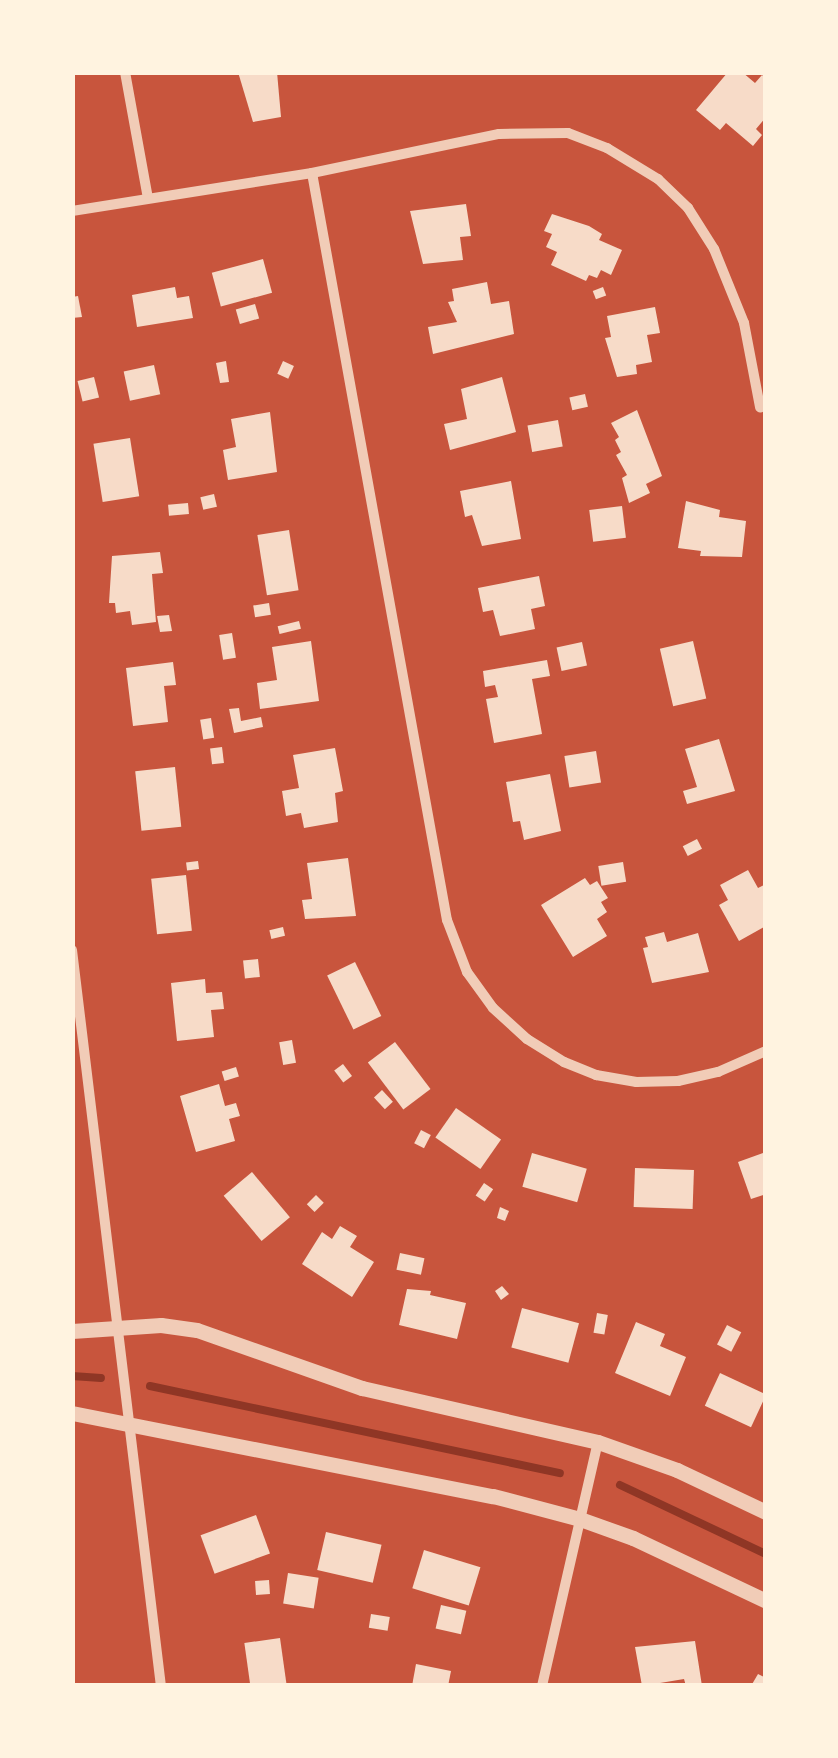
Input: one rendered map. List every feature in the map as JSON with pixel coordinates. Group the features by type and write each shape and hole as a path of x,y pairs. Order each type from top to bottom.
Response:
{"street":[{"path":"126,72 148,198"},
{"path":"72,211 312,174 500,134 568,133 607,148 658,179 688,208 714,249 744,324 760,407"},
{"path":"312,174 447,920 466,972 493,1008 527,1039 564,1062 623,1079 678,1081 718,1072 766,1050"},
{"path":"72,950 120,1326 160,1686"},
{"path":"72,1332 160,1325 197,1330 362,1388 598,1442 677,1470 766,1512"},
{"path":"72,1413 493,1496 580,1519 634,1538 766,1601"},
{"path":"542,1686 598,1442"}],"building":[{"path":"238,72 277,72 281,117 253,122"},
{"path":"728,72 742,72 755,83 762,75 766,78 766,117 756,129 762,135 753,146 726,123 720,130 696,110"},
{"path":"466,204 471,236 460,237 463,260 423,264 410,211"},
{"path":"552,214 589,226 602,234 599,240 622,250 611,275 601,270 597,278 589,275 586,281 551,265 557,252 546,247 552,234 544,231"},
{"path":"263,259 272,293 221,307 212,273"},
{"path":"487,282 491,304 509,301 514,334 433,354 428,327 457,322 448,302 454,301 452,289"},
{"path":"175,287 177,298 189,296 193,318 137,327 132,295"},
{"path":"603,287 606,295 596,299 593,291"},
{"path":"78,296 82,317 72,318 72,297"},
{"path":"255,304 259,318 240,324 236,310"},
{"path":"655,307 660,333 647,335 652,362 636,365 637,374 617,377 605,338 611,337 607,316"},
{"path":"226,361 229,382 220,383 216,363"},
{"path":"283,361 294,366 288,379 277,374"},
{"path":"154,365 160,394 130,401 124,371"},
{"path":"94,377 99,397 83,401 78,381"},
{"path":"502,377 516,432 450,450 444,424 467,419 461,389"},
{"path":"585,394 588,407 572,410 569,398"},
{"path":"637,410 662,476 646,484 650,493 629,503 622,478 627,475 616,455 621,452 615,440 619,437 611,423"},
{"path":"270,412 277,472 228,480 223,450 236,447 231,419"},
{"path":"558,420 563,447 532,452 527,425"},
{"path":"130,438 139,496 103,502 93,444"},
{"path":"511,481 521,539 482,546 472,515 465,517 460,491"},
{"path":"214,494 217,507 203,510 200,497"},
{"path":"686,501 720,510 719,517 746,521 742,557 700,556 701,551 678,548"},
{"path":"188,503 189,514 169,516 168,505"},
{"path":"622,506 626,538 593,542 589,510"},
{"path":"289,530 299,590 267,595 257,535"},
{"path":"160,552 163,573 152,574 156,622 132,625 130,611 116,613 115,603 109,603 112,556"},
{"path":"539,576 545,606 531,609 535,629 500,636 493,610 483,612 478,588"},
{"path":"269,603 271,615 255,617 253,606"},
{"path":"169,615 172,631 160,632 157,616"},
{"path":"299,621 301,629 280,634 278,626"},
{"path":"232,633 236,658 223,660 219,635"},
{"path":"311,641 319,701 260,709 257,683 277,680 272,647"},
{"path":"693,641 706,698 673,706 660,649"},
{"path":"582,642 587,665 562,671 557,647"},
{"path":"547,660 550,676 532,679 542,734 494,743 486,699 498,697 495,685 485,687 483,671"},
{"path":"173,662 176,685 164,686 168,722 133,726 126,668"},
{"path":"239,708 241,721 261,717 263,727 234,733 229,709"},
{"path":"211,718 214,738 203,739 200,720"},
{"path":"719,739 735,791 687,804 683,791 697,787 685,749"},
{"path":"222,747 224,763 212,764 210,748"},
{"path":"335,748 343,791 335,793 338,822 304,828 301,813 286,816 282,791 299,788 293,755"},
{"path":"596,751 601,783 569,788 564,756"},
{"path":"175,767 181,827 141,831 135,771"},
{"path":"550,774 561,831 524,840 520,821 513,822 506,782"},
{"path":"697,839 702,849 688,856 683,846"},
{"path":"348,858 356,916 305,919 302,900 312,899 307,863"},
{"path":"198,861 199,869 187,870 186,862"},
{"path":"623,862 626,882 601,886 598,866"},
{"path":"748,870 758,888 766,884 766,926 739,941 719,905 728,900 720,885"},
{"path":"186,875 192,931 157,934 151,879"},
{"path":"585,878 590,885 597,881 608,898 601,902 607,912 597,919 607,936 573,957 541,905"},
{"path":"283,927 285,936 271,939 269,930"},
{"path":"664,932 667,942 698,933 709,972 652,983 643,948 648,947 645,937"},
{"path":"258,959 260,977 245,978 243,961"},
{"path":"355,962 381,1016 353,1030 327,976"},
{"path":"205,979 206,993 222,992 224,1009 211,1010 214,1037 177,1041 171,983"},
{"path":"292,1040 296,1063 283,1065 279,1042"},
{"path":"395,1042 431,1089 403,1110 368,1062"},
{"path":"343,1064 352,1076 343,1083 334,1071"},
{"path":"236,1067 239,1077 225,1081 222,1071"},
{"path":"219,1084 225,1106 236,1103 240,1116 229,1119 235,1141 196,1152 180,1096"},
{"path":"382,1090 393,1102 385,1109 374,1098"},
{"path":"456,1108 501,1140 480,1169 435,1137"},
{"path":"421,1130 431,1135 424,1148 414,1143"},
{"path":"532,1153 587,1169 577,1202 522,1187"},
{"path":"763,1153 766,1194 751,1199 738,1162"},
{"path":"635,1168 694,1170 693,1209 634,1207"},
{"path":"252,1172 290,1217 262,1241 224,1196"},
{"path":"484,1183 493,1189 485,1202 476,1195"},
{"path":"316,1195 324,1203 315,1212 307,1204"},
{"path":"500,1207 509,1211 505,1221 497,1218"},
{"path":"340,1226 357,1236 350,1247 374,1262 352,1297 302,1264 322,1232 332,1239"},
{"path":"400,1253 424,1258 421,1275 396,1270"},
{"path":"502,1286 509,1294 501,1300 495,1291"},
{"path":"407,1289 431,1291 430,1295 466,1303 457,1339 399,1325"},
{"path":"522,1308 579,1323 568,1363 511,1348"},
{"path":"597,1313 608,1315 604,1335 594,1333"},
{"path":"636,1322 665,1334 660,1346 686,1357 670,1396 615,1373"},
{"path":"727,1325 741,1332 731,1352 717,1345"},
{"path":"720,1373 766,1394 751,1427 705,1406"},
{"path":"256,1515 270,1554 215,1574 201,1535"},
{"path":"326,1532 382,1545 373,1583 317,1570"},
{"path":"424,1550 480,1567 469,1606 412,1588"},
{"path":"288,1573 319,1578 314,1608 283,1604"},
{"path":"269,1580 270,1594 256,1595 255,1581"},
{"path":"441,1605 466,1611 461,1634 436,1628"},
{"path":"371,1614 390,1617 388,1631 369,1628"},
{"path":"280,1638 287,1686 250,1686 244,1643"},
{"path":"695,1641 702,1686 686,1686 684,1679 642,1686 635,1647"},
{"path":"416,1664 451,1671 448,1686 412,1686"},
{"path":"758,1674 766,1678 766,1686 751,1686"}],"waterway":[{"path":"72,1376 101,1378"},
{"path":"150,1386 560,1473"},
{"path":"620,1485 766,1554"}]}
